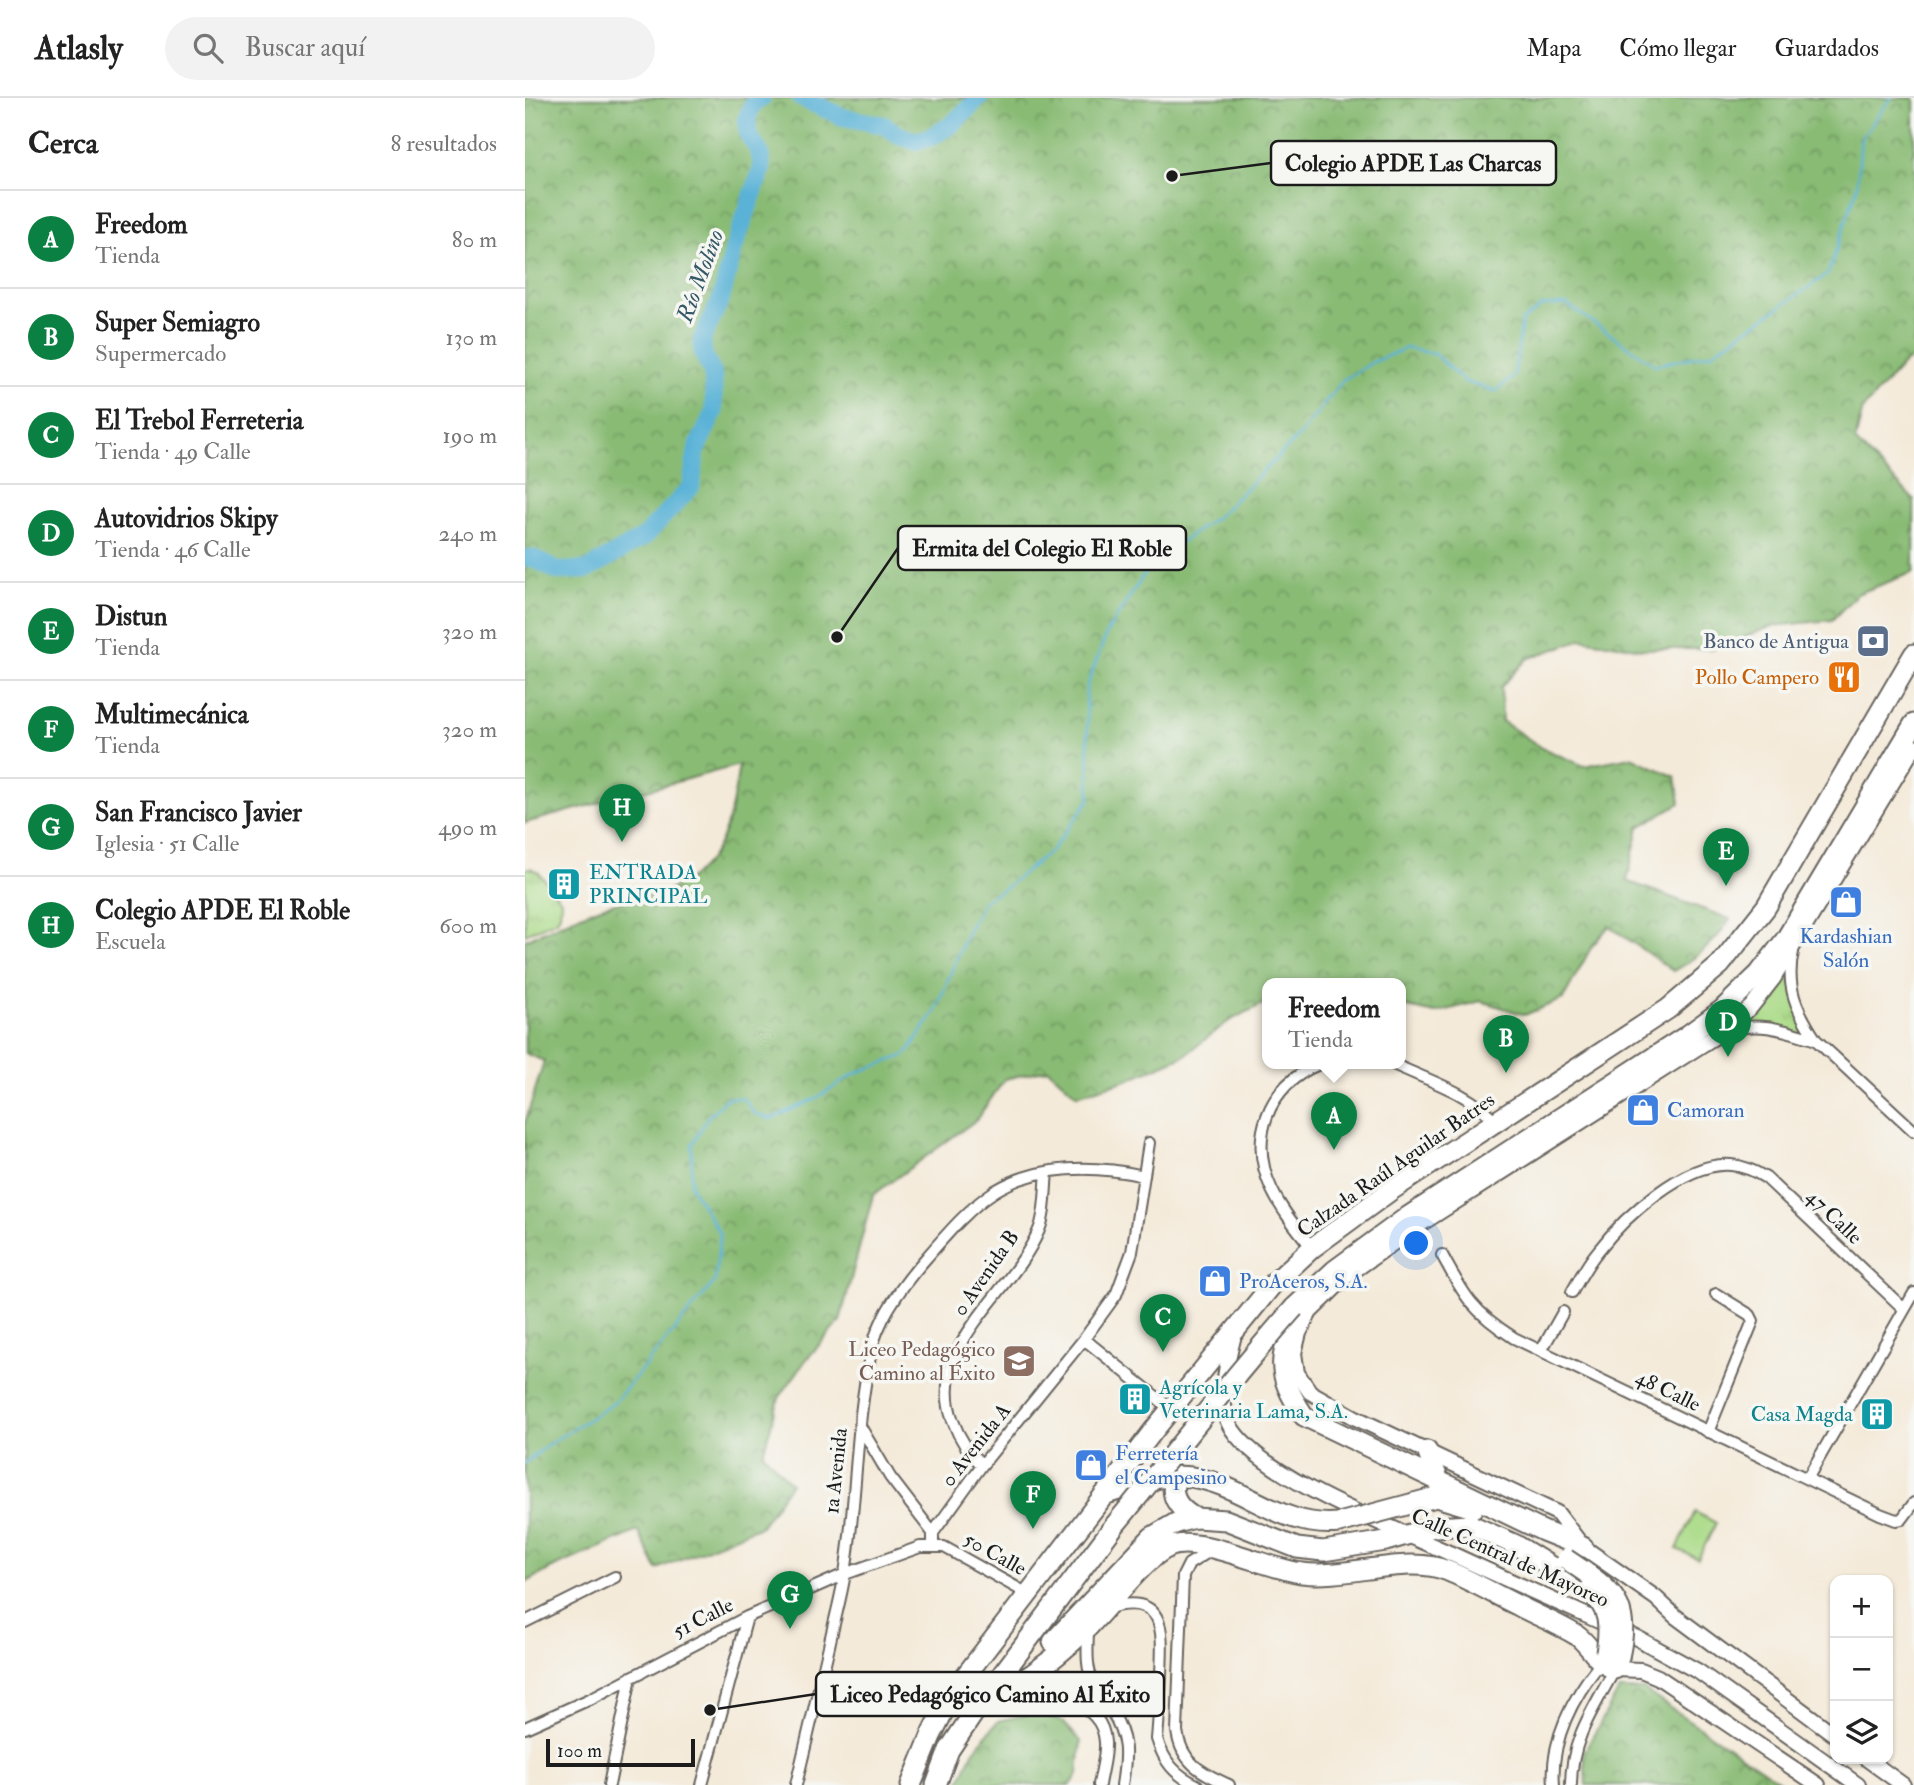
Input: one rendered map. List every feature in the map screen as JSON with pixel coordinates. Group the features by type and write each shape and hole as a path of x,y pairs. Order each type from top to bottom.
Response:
{"highway":[{"name":"Calzada Raúl Aguilar Batres","path":"911,1785 953,1692 1171,1409 1272,1285 1312,1248 1390,1191 1668,1009 1720,965 1766,907 1914,654"},
{"path":"1583,1546 1543,1531 1304,1416 1287,1389 1282,1371 1297,1324 1310,1294 1335,1270 1406,1218 1688,1035 1722,1010 1759,974 1786,939 1914,724"},
{"path":"1688,1035 1719,1034"},
{"path":"936,1785 949,1751 1114,1526 1220,1398 1256,1350 1297,1324 1310,1294"},
{"path":"1427,1451 1439,1481"},
{"path":"1177,1477 1173,1487 1174,1498 1183,1510 1195,1518"},
{"path":"1107,1494 1142,1483 1191,1477 1215,1484 1289,1516 1319,1523 1339,1523 1436,1497 1473,1508 1501,1510"},
{"path":"989,1699 1029,1666 1152,1537 1176,1523 1195,1518 1226,1520 1310,1551 1338,1550 1434,1527 1454,1525 1481,1528 1556,1568 1589,1590 1602,1604 1608,1616 1610,1660"},
{"path":"1543,1531 1566,1559 1605,1587 1619,1605 1624,1629 1610,1660"},
{"path":"989,1699 1019,1683 1088,1627 1151,1559 1182,1543 1214,1549 1286,1571 1318,1575 1423,1565 1439,1568 1575,1634 1610,1660"}],"main road":[{"path":"1297,1324 1349,1274 1416,1227 1719,1034 1763,994 1914,747"},
{"name":"Calle Central de Mayoreo","path":"1297,1324 1295,1367 1310,1392 1356,1418 1557,1513 1583,1546 1656,1598 1675,1616 1830,1731"},
{"name":"Calle Central de Mayoreo","path":"1236,1327 1227,1365 1224,1405 1226,1419 1236,1434 1265,1460 1289,1477 1347,1507 1414,1533 1682,1661 1858,1785"},
{"path":"1610,1660 1657,1676 1818,1785"},
{"path":"1874,1764 1903,1785"}],"street":[{"path":"1794,946 1789,968 1791,990 1805,1023 1816,1040 1914,1131"},
{"path":"1719,1034 1740,1027 1767,1025 1816,1040"},
{"path":"1310,1069 1278,1094 1270,1107 1265,1124 1262,1158 1267,1177 1279,1202 1312,1248"},
{"path":"1403,1069 1485,1110 1496,1122"},
{"name":"0 Avenida A","path":"933,1533 982,1465 1107,1309 1128,1268 1149,1143"},
{"name":"47 Calle","path":"1572,1293 1597,1251 1641,1207 1677,1181 1698,1171 1730,1165 1756,1172 1766,1178 1904,1309"},
{"name":"1a Avenida","path":"796,1785 845,1574 860,1426 871,1351 879,1327 901,1288 947,1235 987,1197 1022,1178 1047,1172 1102,1168 1144,1176"},
{"name":"0 Avenida B","path":"982,1465 969,1451 956,1429 946,1397 947,1377 959,1345 1019,1267 1039,1230 1047,1172"},
{"name":"48 Calle","path":"1442,1255 1464,1296 1472,1305 1496,1326 1541,1351 1896,1520 1907,1515 1914,1503"},
{"path":"1807,1479 1914,1293"},
{"path":"1708,1432 1753,1321 1750,1315 1716,1294"},
{"path":"1541,1351 1563,1312"},
{"path":"1084,1339 1171,1409"},
{"name":"50 Calle","path":"860,1426 890,1477 933,1533"},
{"path":"933,1533 938,1546"},
{"name":"50 Calle","path":"938,1546 1028,1594"},
{"name":"51 Calle","path":"526,1727 590,1699 747,1617 845,1574 920,1547 938,1546"},
{"path":"1214,1549 1189,1563 1183,1576 1177,1731 1185,1757 1203,1773 1229,1785"},
{"path":"525,1622 615,1577"},
{"path":"1106,1609 1136,1603 1156,1615 1163,1635 1157,1739 1161,1754 1172,1768 1197,1785"},
{"path":"702,1785 747,1617"},
{"path":"1088,1627 1087,1662 1093,1682 1118,1722 1125,1739 1127,1758 1122,1785"},
{"path":"1553,1785 1555,1754 1569,1710 1576,1696 1610,1660"},
{"path":"1571,1785 1571,1761 1576,1743 1610,1660"},
{"path":"609,1785 631,1677"},
{"path":"989,1699 1065,1699 1078,1705 1094,1718 1104,1732 1105,1744 1099,1785"},
{"path":"525,1738 526,1727"}],"green space":[{"path":"525,98 1914,98 1914,358 1904,363 1863,409 1855,441 1914,500 1914,572 1857,594 1832,620 1773,626 1712,649 1642,649 1582,639 1527,659 1501,687 1502,721 1542,748 1584,766 1631,757 1676,777 1680,803 1639,827 1627,881 1730,919 1712,943 1673,971 1609,926 1592,946 1563,999 1525,1015 1481,1001 1435,1013 1406,1007 1406,978 1262,978 1262,1004 1229,1021 1184,1056 1127,1080 1077,1095 1048,1069 1005,1079 976,1120 873,1195 840,1321 806,1360 779,1398 763,1453 791,1483 761,1526 657,1569 638,1531 554,1567 525,1583 525,1123 544,1061 525,1053 525,940 604,906 661,893 682,884 698,872 711,858 727,825 739,765 525,823"},
{"path":"525,869 538,872 561,900 560,914 557,920 525,934"},
{"path":"1787,966 1816,1040 1739,1025"},
{"path":"1695,1512 1716,1523 1698,1559 1677,1549"},
{"path":"1619,1690 1644,1690 1785,1785 1586,1785 1584,1752"},
{"path":"1034,1713 1063,1722 1081,1741 1078,1774 1071,1785 958,1785 973,1752 998,1721"}],"waterway":[{"name":"Río Molino","path":"525,558 533,558 557,571 587,570 644,537 691,487 697,448 714,412 713,375 703,353 702,339 721,299 734,248 762,168 760,153 748,134 747,118 753,104 762,98"},
{"name":"Río Molino","path":"801,98 843,117 884,125 915,141 931,137 951,125 979,98"},
{"path":"525,1463 549,1444 614,1403 715,1281 720,1234 691,1187 692,1145 707,1118 727,1098 743,1098 754,1113 771,1119 815,1099 856,1073 906,1055 935,1012 968,930 984,900 1005,888 1052,850 1090,799 1086,689 1107,632 1151,564 1219,515 1300,435 1343,380 1373,362 1406,348 1434,354 1465,382 1496,391 1514,376 1522,321 1542,306 1566,304 1655,365 1712,353 1828,274 1857,188 1861,138 1891,98"}],"place":[{"name":"Colegio APDE Las Charcas","path":"1172,176"},
{"name":"Ermita del Colegio El Roble","path":"837,637"},
{"name":"Banco de Antigua","path":"1873,641"},
{"name":"Pollo Campero","path":"1844,677"},
{"name":"Colegio APDE El Roble","path":"622,842"},
{"name":"ENTRADA PRINCIPAL","path":"564,884"},
{"name":"Distun","path":"1726,886"},
{"name":"Kardashian Salón","path":"1846,902"},
{"name":"Autovidrios Skipy","path":"1728,1057"},
{"name":"Super Semiagro","path":"1506,1073"},
{"name":"Camoran","path":"1643,1110"},
{"name":"Freedom","path":"1334,1150"},
{"name":"ProAceros, S.A.","path":"1215,1281"},
{"name":"El Trebol Ferreteria","path":"1163,1352"},
{"name":"Liceo Pedagógico Camino al Éxito","path":"1019,1361"},
{"name":"Agrícola y Veterinaria Lama, S.A.","path":"1135,1399"},
{"name":"Casa Magda","path":"1877,1414"},
{"name":"Ferretería el Campesino","path":"1091,1465"},
{"name":"Multimecánica","path":"1033,1529"},
{"name":"San Francisco Javier","path":"790,1629"},
{"name":"Liceo Pedagógico Camino Al Éxito","path":"710,1710"}]}
